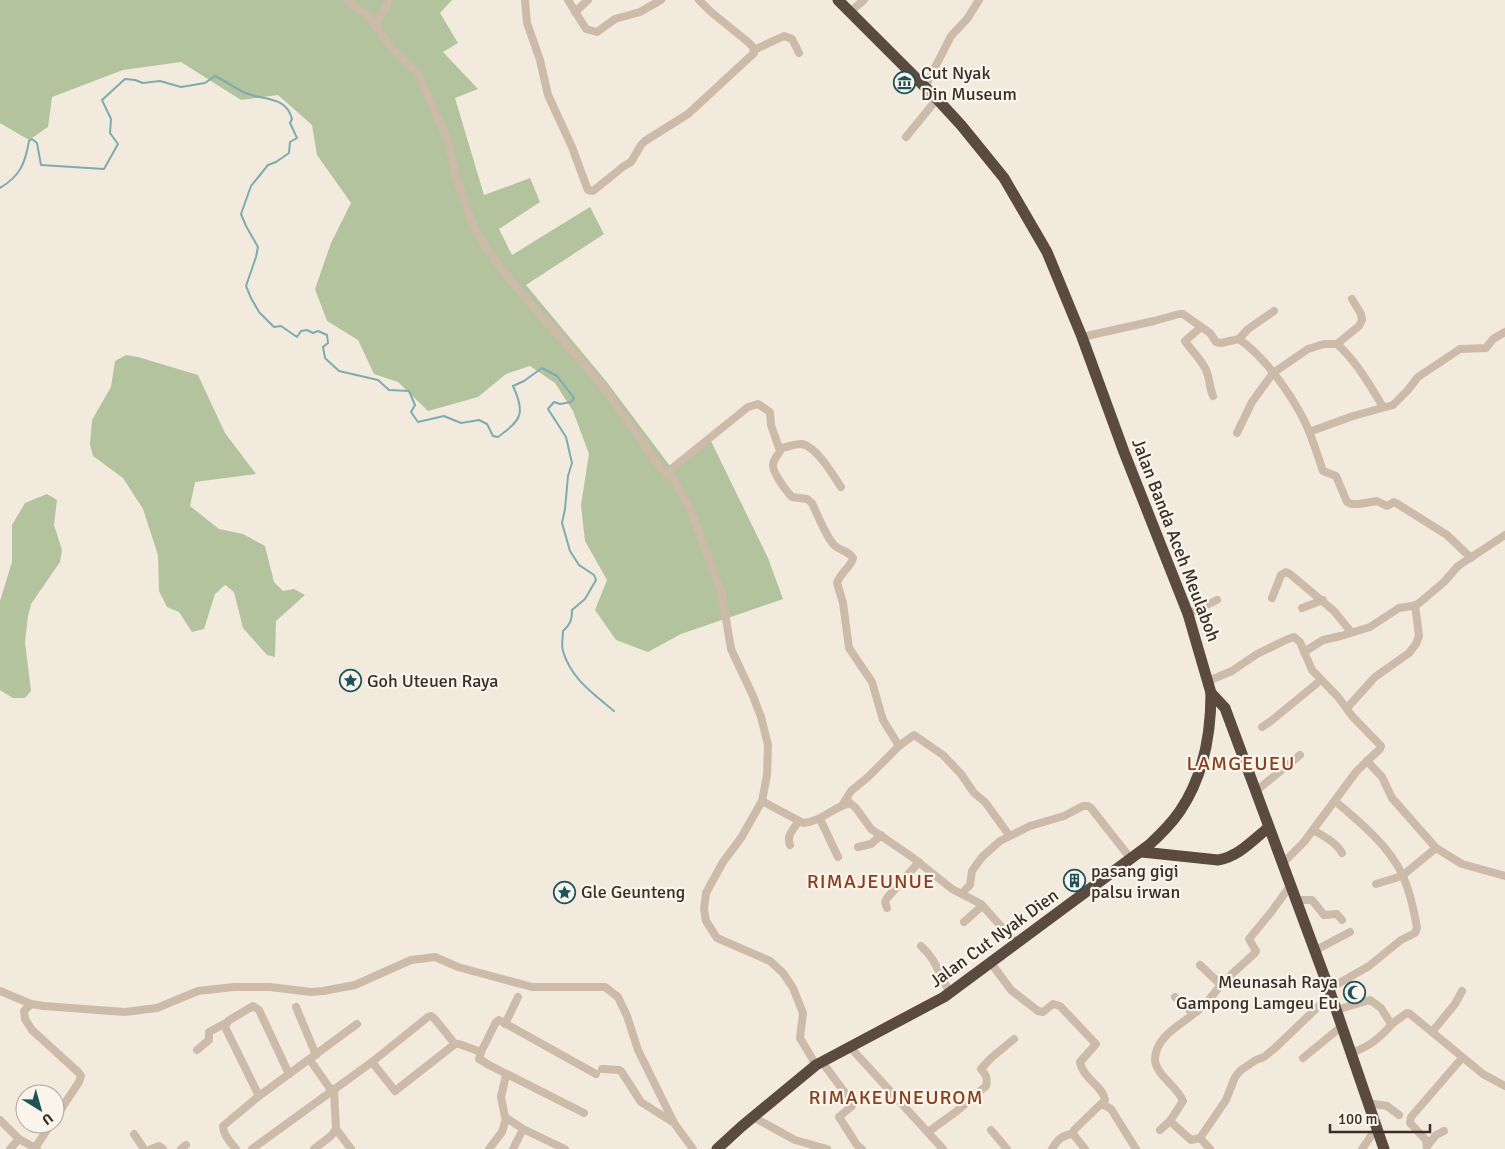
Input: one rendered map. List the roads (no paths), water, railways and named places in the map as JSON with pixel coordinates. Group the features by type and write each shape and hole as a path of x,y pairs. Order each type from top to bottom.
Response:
{"highway":[{"name":"Jalan Banda Aceh Meulaboh","path":"838,0 938,99 982,150 1004,178 1048,252 1188,614 1211,693 1225,708 1342,1026 1376,1131 1384,1149"},
{"name":"Jalan Cut Nyak Dien","path":"717,1149 753,1117 819,1064 905,1019 950,992 1142,852 1171,823 1191,792 1200,770 1211,720 1211,693"},
{"path":"1142,852 1218,860 1224,859 1233,856 1268,828"}],"street":[{"path":"347,0 375,24 393,48 418,74 447,138 457,180 475,230 487,249 516,287 602,385 665,474 674,479 692,513 722,595 731,649 762,718 768,745 767,775 762,801 741,838 706,892 704,909 706,921 717,938 770,961 783,973 793,988 803,1013 800,1038 819,1064 852,1102 852,1106 839,1117 861,1149"},
{"path":"375,24 386,7 388,0"},
{"path":"525,0 527,23 540,60 548,95 572,147 586,185 591,191 631,162 645,141 688,114 752,56 754,50 784,36 792,39 799,53"},
{"path":"568,0 586,28 597,32 615,19 640,12 661,0"},
{"path":"575,12 588,0"},
{"path":"700,0 711,12 748,42 754,50"},
{"path":"850,12 864,0"},
{"path":"925,87 951,36 967,19 978,0"},
{"path":"906,137 938,99"},
{"path":"1237,433 1252,402 1273,373 1308,349 1324,344 1337,344 1359,326 1362,320 1361,314 1352,299"},
{"path":"1082,337 1154,322 1179,314 1210,333 1218,342 1240,339 1248,329 1274,311"},
{"path":"1200,328 1185,341 1206,368 1209,388 1213,396"},
{"path":"1309,432 1396,403 1418,377 1460,349 1486,348 1496,337 1505,332"},
{"path":"1240,339 1273,373 1299,411 1323,471 1336,476 1343,494 1349,503 1372,503 1377,501 1387,506 1396,502 1447,535 1471,558"},
{"path":"1337,344 1353,361 1383,407"},
{"path":"665,474 734,418 754,405 758,404 770,412 771,425 780,448 772,468 788,494 792,497 807,499 812,503 833,543 839,549 848,552 853,558 853,561 842,574 838,583 847,638 852,653 872,682 883,720 899,746"},
{"path":"780,448 800,444 806,445 822,458 841,487"},
{"path":"1304,652 1323,640 1373,626 1399,608 1415,605 1440,587 1458,566 1505,535"},
{"path":"1272,598 1281,575 1286,572 1322,600 1337,614 1351,632"},
{"path":"1188,614 1216,600"},
{"path":"1302,608 1322,600"},
{"path":"1348,708 1375,677 1403,658 1416,644 1419,636 1415,605"},
{"path":"1208,681 1232,671 1257,654 1292,637 1297,639 1309,666 1381,746 1356,772 1313,830 1282,864"},
{"path":"1262,727 1272,721 1321,680"},
{"path":"843,804 851,791 899,746 914,735 943,755 961,774 974,793 985,802 1010,835"},
{"path":"1256,791 1300,755"},
{"path":"1367,761 1382,777 1392,798 1436,848 1462,864 1505,876"},
{"path":"762,801 798,822 809,823 843,804 850,803 871,829 919,862 952,889 982,906 1017,944"},
{"path":"1170,1120 1192,1140 1200,1138 1226,1100 1235,1077 1241,1070 1264,1057 1275,1048 1330,993 1416,931 1412,906 1402,876 1387,852 1365,826 1336,801"},
{"path":"962,893 970,885 972,871 982,857 1000,841 1030,826 1064,816 1083,806 1088,806 1131,859"},
{"path":"820,818 838,856"},
{"path":"790,846 788,841 790,834 798,822"},
{"path":"1313,830 1338,847 1342,853"},
{"path":"858,848 871,844 881,835"},
{"path":"1376,884 1402,876 1436,848"},
{"path":"887,908 885,902 887,898 919,862"},
{"path":"1160,1130 1170,1120 1183,1101 1181,1094 1164,1077 1155,1061 1158,1047 1171,1031 1203,1006 1221,985 1254,954 1256,951 1255,947 1248,939 1290,886"},
{"path":"1296,900 1312,900 1324,915 1336,914 1342,920"},
{"path":"964,922 982,906"},
{"path":"1314,951 1350,932"},
{"path":"921,946 936,964 940,977 950,992"},
{"path":"0,991 31,1004 68,1009 125,1012 157,1008 198,991 234,987 270,987 311,992 355,986 411,960 434,957 458,967 532,987 605,987 618,997 627,1016 638,1050 674,1123 693,1149"},
{"path":"991,963 1010,990 1043,1012 1052,1004 1056,1004 1096,1044 1080,1062 1081,1068 1105,1096 1105,1100 1075,1128 1073,1134"},
{"path":"1200,966 1221,985"},
{"path":"1432,1032 1455,1004 1462,991"},
{"path":"506,1024 518,997"},
{"path":"1175,997 1193,1013"},
{"path":"1336,1010 1370,1000 1377,1004 1390,1023 1394,1023"},
{"path":"31,1004 24,1011 28,1025 80,1076 79,1082 65,1103"},
{"path":"197,1050 209,1040 209,1032 253,1006 259,1010 289,1074"},
{"path":"296,1007 313,1057 333,1090 336,1130 352,1149"},
{"path":"1350,1053 1370,1045 1394,1023 1409,1013 1483,1074 1505,1086"},
{"path":"252,1149 372,1062 431,1016 455,1044 481,1052"},
{"path":"584,1113 516,1078 506,1075 479,1059 496,1022 499,1020 599,1072 621,1071 641,1102 674,1123"},
{"path":"226,1023 225,1027 259,1096"},
{"path":"236,1149 223,1130 223,1126 259,1096 357,1024"},
{"path":"1303,1058 1342,1026"},
{"path":"928,1132 958,1111 986,1086 986,1075 981,1069 1014,1039"},
{"path":"372,1062 395,1092 455,1044"},
{"path":"850,1047 943,1149"},
{"path":"1428,1147 1426,1140 1410,1123 1411,1117 1462,1058"},
{"path":"506,1075 500,1097 506,1118 523,1129 564,1149"},
{"path":"1367,1103 1387,1106 1399,1115"},
{"path":"1102,1104 1111,1109 1136,1149"},
{"path":"753,1117 795,1140 827,1149"},
{"path":"489,1149 502,1132 506,1118"},
{"path":"0,1120 19,1138 36,1148 45,1134"},
{"path":"513,1149 523,1129"},
{"path":"314,1149 336,1130"},
{"path":"991,1130 1006,1149"},
{"path":"1362,1149 1376,1131"},
{"path":"1428,1147 1436,1135 1444,1131"},
{"path":"134,1134 144,1149"},
{"path":"1052,1149 1057,1140 1067,1134 1073,1134"},
{"path":"1073,1134 1085,1149"},
{"path":"10,1149 19,1138"},
{"path":"1200,1138 1210,1149"},
{"path":"151,1149 159,1146 163,1149"}],"waterway":[{"path":"0,188 17,174 26,156 29,141 32,139 37,143 41,165 104,169 118,144 110,133 111,119 102,100 125,79 143,83 160,81 181,87 205,83 215,76 243,92 279,102 284,106 289,111 292,119 290,123 297,138 290,142 289,153 268,165 251,186 241,214 258,247 246,286 251,298 259,312 274,327 281,326 297,337 301,331 307,330 313,333 318,331 327,335 328,343 323,347 325,358 339,371 378,380 389,390 409,391 415,405 411,412 418,422 444,416 461,423 479,420 487,424 493,436 498,437 512,426 519,416 519,403 513,386 524,381 542,368 557,376 574,398 571,402 560,404 554,402 548,409 566,437 572,463 568,476 562,523 570,551 579,565 594,575 596,580 585,599 572,610 570,622 563,631 562,649 577,678 614,711"}],"place":[{"name":"Cut Nyak Din Museum","path":"905,83"},
{"name":"Goh Uteuen Raya","path":"351,681"},
{"name":"pasang gigi palsu irwan","path":"1075,881"},
{"name":"Gle Geunteng","path":"565,892"},
{"name":"Meunasah Raya Gampong Lamgeu Eu","path":"1354,992"}],"district":[{"name":"LAMGEUEU","path":"1241,763"},
{"name":"RIMAJEUNUE","path":"871,881"},
{"name":"RIMAKEUNEUROM","path":"896,1097"}]}
